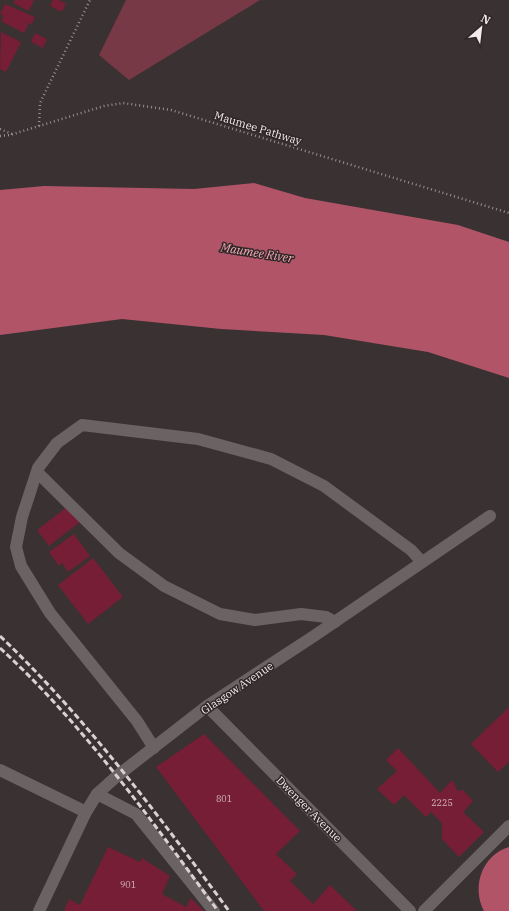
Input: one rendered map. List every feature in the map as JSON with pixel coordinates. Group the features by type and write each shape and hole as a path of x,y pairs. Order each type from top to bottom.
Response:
{"street":[{"path":"154,748 137,721 50,613 21,566 16,547 22,517 37,472 57,442 82,425 198,439 271,459 324,486 411,550 422,562"},
{"path":"37,472 119,553 164,586 220,614 255,620 301,614 326,617 335,622"},
{"name":"Glasgow Avenue","path":"39,911 86,812 97,794 207,706 335,622 490,516"},
{"name":"Dwenger Avenue","path":"207,706 410,911"},
{"path":"0,770 86,812"},
{"path":"97,794 136,814 214,911"},
{"path":"424,911 509,826"}],"path":[{"path":"39,126 40,103 90,0"},
{"name":"Maumee Pathway","path":"0,136 13,134 104,106 123,103 171,110 509,213"},
{"path":"0,128 13,134"}],"shaded area":[{"path":"126,0 260,0 129,80 99,55"}],"water":[{"name":"Maumee River","path":"254,183 305,198 458,225 509,242 509,378 428,352 324,335 221,329 122,319 0,335 0,190 44,186 194,189"},
{"path":"509,847 509,911 484,911 480,902 479,892 479,882 482,873 486,864 492,857"}],"building":[{"path":"15,0 34,0 29,11 13,3"},
{"path":"53,0 59,0 66,4 62,12 50,6"},
{"path":"5,4 35,17 32,24 29,23 24,33 1,21 4,16 0,14"},
{"path":"1,32 21,42 6,72 0,69"},
{"path":"35,33 47,39 43,48 31,42"},
{"path":"68,506 80,522 49,546 37,530"},
{"path":"74,534 90,556 68,572 62,563 59,566 49,552"},
{"path":"93,558 123,597 88,624 58,585"},
{"path":"509,707 509,762 498,772 471,744"},
{"path":"204,734 300,831 276,854 297,874 290,881 313,904 330,885 357,911 264,911 156,767"},
{"path":"398,748 440,793 452,780 458,791 463,790 473,801 463,812 484,832 459,857 442,839 442,823 431,812 426,817 404,795 394,805 377,789 397,771 386,760"},
{"path":"108,847 140,862 142,858 170,876 162,894 186,907 191,898 204,911 64,911 69,899 80,905"}],"railway":[{"path":"0,636 32,668 92,734 176,839 229,911"},
{"path":"0,648 31,678 88,741 142,808 218,911"}]}
